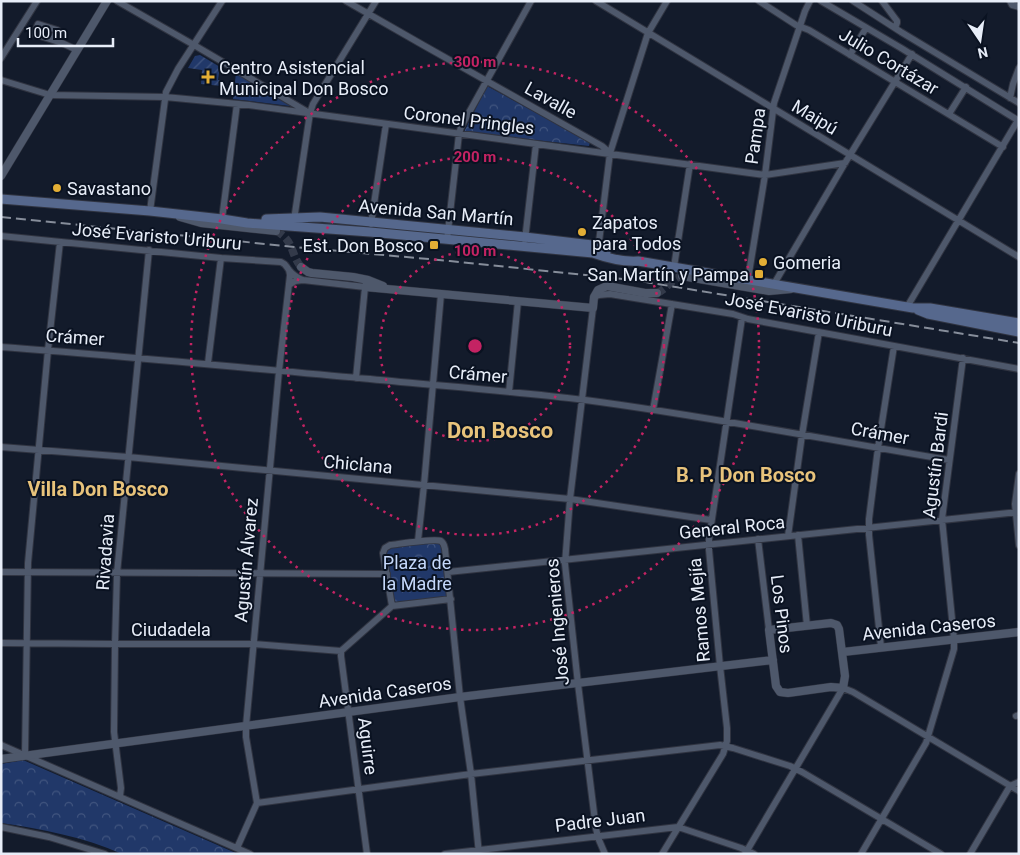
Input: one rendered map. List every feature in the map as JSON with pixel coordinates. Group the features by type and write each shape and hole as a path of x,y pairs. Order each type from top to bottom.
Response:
{"main road":[{"name":"Avenida San Martín","path":"1,199 224,219 294,222 447,240 593,253 612,259 630,262 638,261"},
{"name":"Avenida San Martín","path":"294,222 320,217 525,236 588,244 598,250 629,256 638,261 910,308 928,314 1019,332"},
{"path":"548,249 550,245 584,248 588,244"},
{"name":"Avenida San Martín","path":"910,308 930,308 1019,323"}],"street":[{"path":"1,58 37,1"},
{"path":"1,176 107,1"},
{"path":"117,1 310,113"},
{"path":"150,211 165,97 172,82 222,1"},
{"name":"Lavalle","path":"346,1 602,146 610,153"},
{"path":"294,222 310,113 313,104 376,1"},
{"path":"447,240 461,126 531,1"},
{"name":"Maipú","path":"596,1 1019,257"},
{"path":"598,250 610,153 648,33 667,1"},
{"name":"Julio Cortázar","path":"759,1 796,25 809,30 1003,147"},
{"name":"Pampa","path":"748,279 765,175 774,103 810,1"},
{"path":"821,1 912,54 1018,121 958,220 910,308"},
{"path":"853,1 1019,104"},
{"path":"882,1 897,21 894,28"},
{"path":"1010,1 1012,5 1019,7"},
{"path":"850,55 866,28"},
{"path":"901,32 901,48"},
{"path":"53,40 77,50"},
{"path":"774,284 912,54"},
{"path":"1010,98 1019,68"},
{"name":"Coronel Pringles","path":"1,80 50,95 165,97 237,104 765,175 845,163"},
{"path":"949,114 966,87"},
{"path":"224,219 237,104"},
{"path":"370,232 386,124"},
{"path":"524,247 536,144"},
{"path":"674,268 690,164"},
{"path":"163,213 201,222 276,231"},
{"name":"José Evaristo Uriburu","path":"1,236 220,258 281,262 295,276 303,280"},
{"path":"25,755 28,573 48,350 60,242"},
{"name":"Rivadavia","path":"120,796 122,788 115,743 117,573 149,250"},
{"path":"208,363 220,258"},
{"path":"301,267 312,273 368,280 391,289"},
{"name":"Agustín Álvarez","path":"256,803 246,726 289,270"},
{"path":"682,276 769,291 795,288"},
{"name":"José Evaristo Uriburu","path":"288,285 303,280 593,308"},
{"path":"594,297 598,290 607,286 645,293 657,293"},
{"path":"356,378 365,287"},
{"path":"418,541 441,294"},
{"name":"José Evaristo Uriburu","path":"594,297 610,294 733,314 742,318 1019,368"},
{"name":"José Ingenieros","path":"594,297 570,500 565,569 597,836 605,854"},
{"path":"509,392 518,301"},
{"path":"653,410 672,304"},
{"name":"Ramos Mejía","path":"662,854 726,746 727,728 708,545 742,318"},
{"path":"788,536 819,332"},
{"path":"881,647 868,528 894,346"},
{"name":"Crámer","path":"1,347 208,363 583,400 950,460"},
{"name":"Agustín Bardi","path":"861,854 929,738 954,649 942,519 963,358"},
{"name":"Chiclana","path":"1,447 128,457 570,500 711,520"},
{"path":"1019,474 1015,498 1019,545"},
{"name":"General Roca","path":"448,572 1017,512"},
{"path":"798,535 807,626"},
{"path":"392,606 383,553 384,548 418,541 438,540 444,544 479,852"},
{"name":"Los Pinos","path":"758,540 776,686 780,692 788,693 831,687 843,688"},
{"path":"1,572 387,574"},
{"path":"341,651 392,606 450,600"},
{"name":"Avenida Caseros","path":"769,630 831,623 837,625 840,629 843,652 1019,632"},
{"name":"Ciudadela","path":"1,643 254,644 341,651"},
{"name":"Aguirre","path":"341,651 367,854"},
{"path":"746,852 843,688 845,676 843,652"},
{"name":"Avenida Caseros","path":"1,759 460,697 773,660"},
{"path":"843,688 1019,791"},
{"path":"1,745 250,854"},
{"path":"237,848 256,803 471,774 713,745 726,746 795,769 941,854"},
{"path":"970,854 1010,786 1019,782"},
{"path":"1,827 49,837 105,854"},
{"name":"Padre Juan","path":"445,854 479,852 678,827 754,854"}],"green space":[{"path":"200,55 220,67 218,80 222,80 222,86 201,84 202,70 188,68 195,56"},
{"path":"236,73 298,107 233,99"},
{"path":"487,86 590,142 589,146 464,132"},
{"name":"Plaza de la Madre","path":"442,541 451,599 392,606 385,548"},
{"path":"23,760 238,854 122,854 63,834 1,823 1,764"}],"tunnel":[{"path":"276,231 286,238 301,267"},
{"path":"657,293 682,276"}],"railway":[{"path":"1,217 633,280 1019,343"}],"place":[{"name":"Centro Asistencial Municipal Don Bosco","path":"208,77"},
{"name":"Savastano","path":"57,188"},
{"name":"Zapatos para Todos","path":"582,232"},
{"name":"Est. Don Bosco","path":"434,245"},
{"name":"Gomeria","path":"763,262"},
{"name":"San Martín y Pampa","path":"759,274"}],"district":[{"name":"Don Bosco","path":"500,430"},
{"name":"B. P. Don Bosco","path":"746,475"},
{"name":"Villa Don Bosco","path":"98,489"}]}
